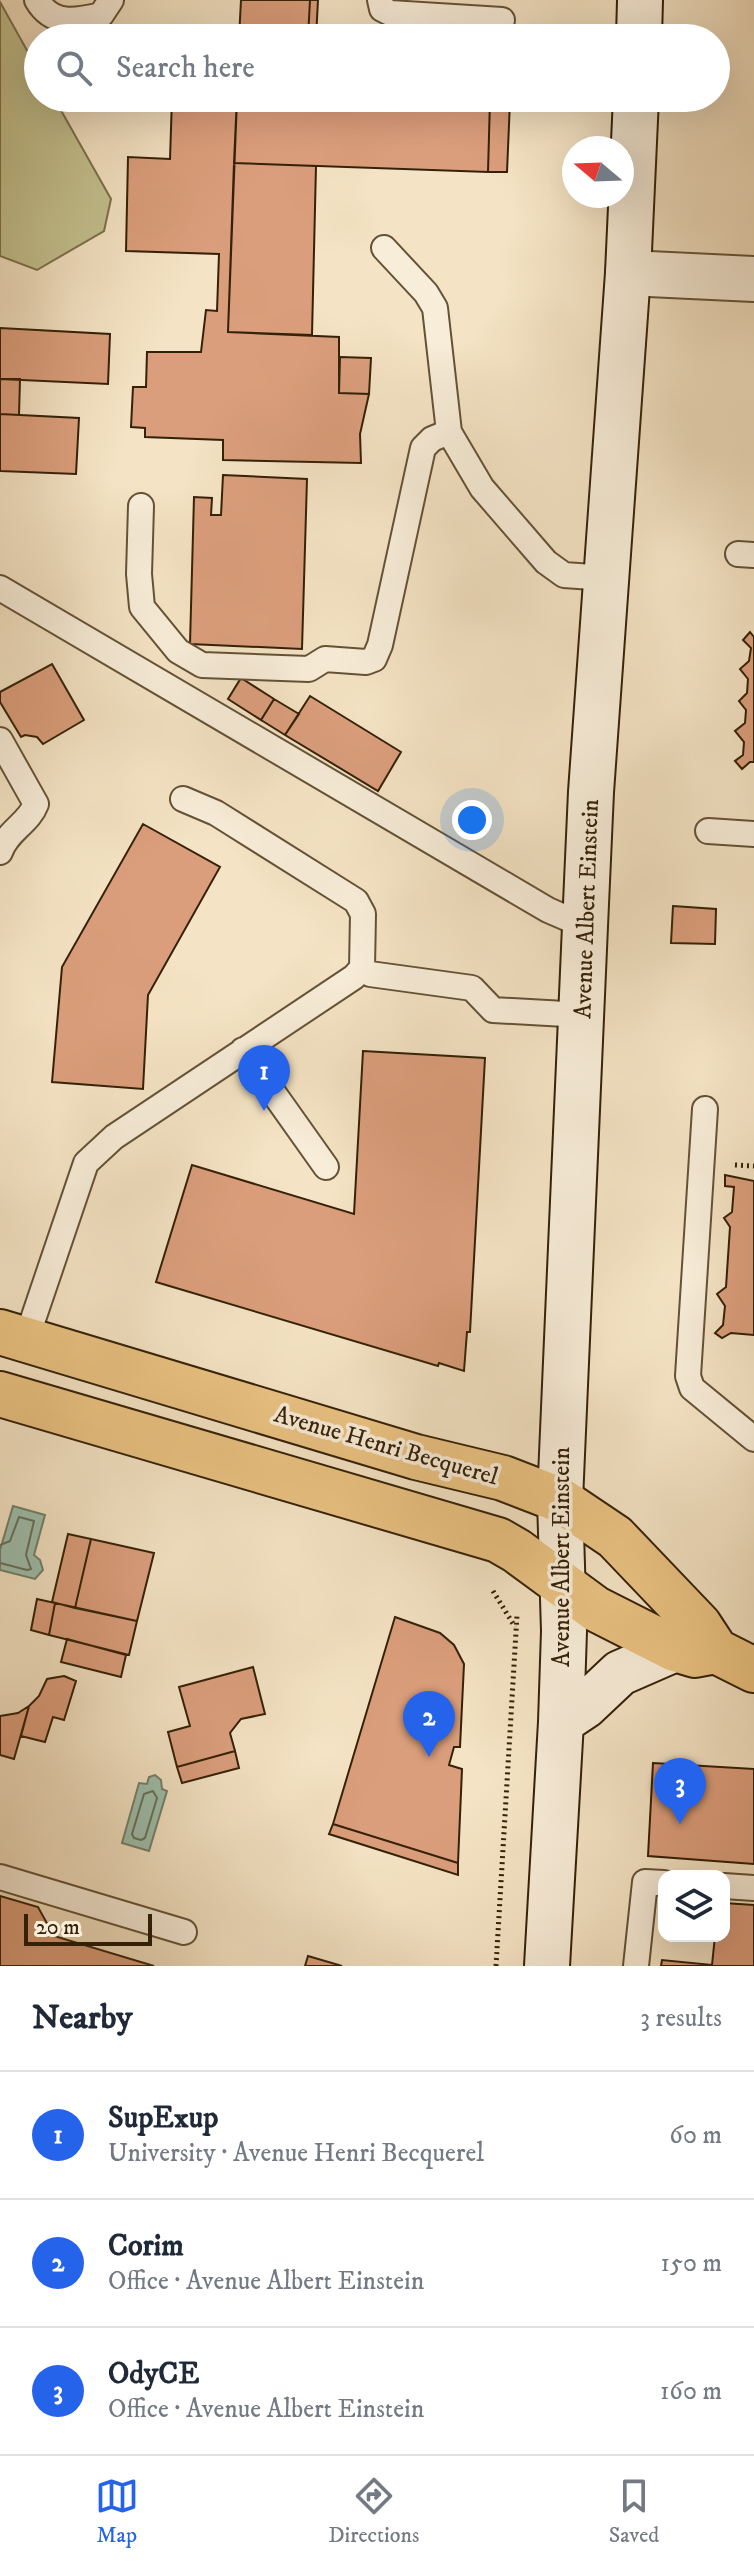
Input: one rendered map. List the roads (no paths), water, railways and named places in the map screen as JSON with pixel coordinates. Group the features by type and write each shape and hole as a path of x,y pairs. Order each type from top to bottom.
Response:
{"main road":[{"path":"639,24 640,0"},
{"name":"Avenue Albert Einstein","path":"547,1966 561,1722 563,1585 560,1500 591,792 628,273 635,112"},
{"path":"628,273 754,279"},
{"name":"Avenue Henri Becquerel","path":"13,1336 416,1457 503,1478 560,1500 615,1537 699,1625 715,1657"},
{"path":"0,1394 498,1540 596,1609 715,1657"},
{"name":"Avenue Albert Einstein","path":"561,1722 585,1706 620,1673 715,1657"}],"lane":[{"path":"37,0 44,11 53,17 75,22 101,15 111,0"},
{"path":"380,0 382,9 390,13 502,20"},
{"path":"384,248 426,293 435,308 449,432 482,488 546,562 564,575 607,578"},
{"path":"141,506 139,574 142,607 178,651 202,665 309,669 325,659 366,662 374,659 380,645 423,448 432,439 449,432"},
{"path":"0,588 548,910 585,926"},
{"path":"0,740 36,804 32,814 17,825 0,852"},
{"path":"13,1336 86,1163 114,1137 354,977 362,968 363,914 356,901 216,813 183,799"},
{"path":"708,831 754,834"},
{"path":"362,968 370,974 472,988 493,1010 583,1015"},
{"path":"243,1050 326,1167"},
{"path":"705,1109 688,1376 692,1388 754,1439"},
{"path":"0,1877 184,1932"},
{"path":"636,1966 645,1882 658,1883"},
{"path":"730,1886 754,1888"}],"water":[{"path":"13,1506 45,1515 34,1555 40,1560 43,1570 35,1579 0,1570 0,1550"},
{"path":"155,1775 161,1780 162,1789 167,1791 149,1851 122,1843 139,1783 147,1784 149,1777"}],"place":[{"name":"SupExup","path":"264,1111"},
{"name":"Corim","path":"429,1757"},
{"name":"OdyCE","path":"680,1824"}]}
